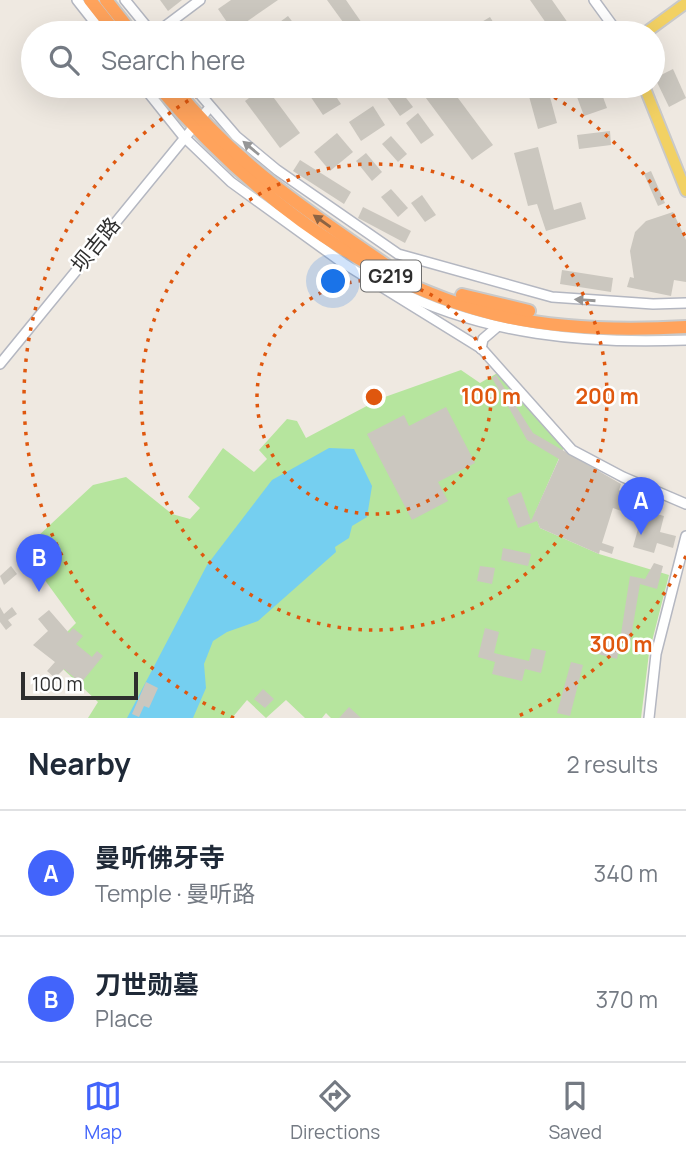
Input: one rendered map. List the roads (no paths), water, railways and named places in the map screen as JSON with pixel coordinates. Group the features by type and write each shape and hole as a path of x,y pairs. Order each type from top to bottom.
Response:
{"highway":[{"path":"90,0 107,21"},
{"path":"106,0 123,21"},
{"name":"G219","path":"168,98 191,127 269,198 323,237 346,258 475,309 546,323 644,329 686,327"},
{"name":"G219","path":"178,98 191,127 392,269 473,300 555,316 638,321 686,319"}],"main road":[{"path":"661,21 686,3"},
{"path":"649,98 686,191"}],"street":[{"path":"77,0 94,21"},
{"path":"125,0 143,21"},
{"path":"171,21 200,0"},
{"path":"594,0 609,21"},
{"path":"158,98 191,127"},
{"path":"203,98 236,136 277,170 398,254 474,278 524,287 552,297 653,304 686,303"},
{"name":"坝吉路","path":"0,364 210,107"},
{"path":"346,258 401,293 462,317 497,327 572,337 686,340"},
{"path":"346,258 481,349 572,450 623,477 686,504"},
{"path":"481,349 483,339 497,327"},
{"path":"649,718 656,654 686,536"}],"water":[{"path":"329,448 354,449 372,486 367,517 352,526 349,538 335,547 336,552 258,621 227,632 213,641 204,664 206,688 193,718 127,718 207,565 272,480"}],"place":[{"name":"曼听佛牙寺","path":"641,535"},
{"name":"刀世勋墓","path":"39,592"}]}
